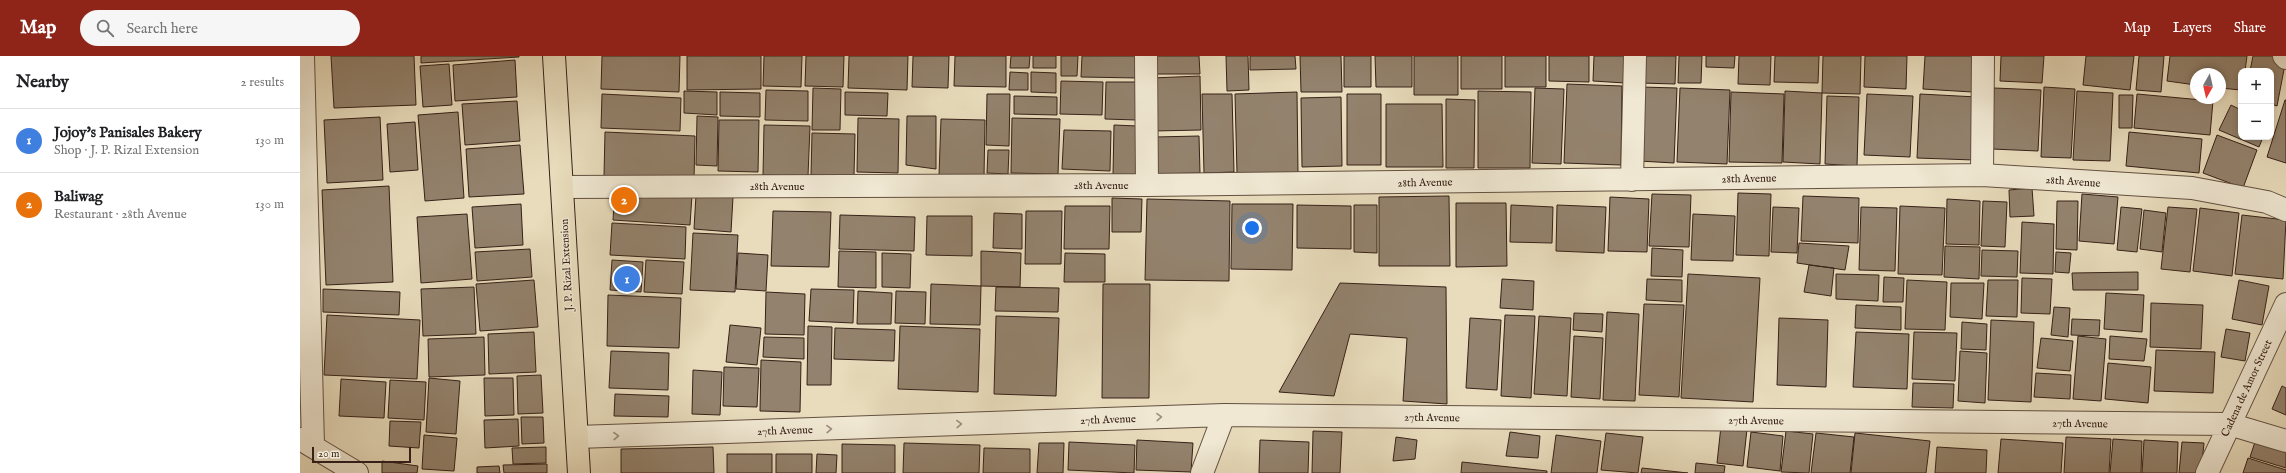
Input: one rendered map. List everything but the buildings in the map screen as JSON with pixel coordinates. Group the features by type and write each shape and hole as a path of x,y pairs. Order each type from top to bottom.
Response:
{"main road":[{"name":"J. P. Rizal Extension","path":"554,56 579,473"}],"street":[{"path":"303,56 306,442 357,473"},
{"path":"1146,56 1147,185"},
{"path":"1632,180 1635,56"},
{"path":"1982,175 1983,56"},
{"name":"28th Avenue","path":"562,187 1147,185 1982,175 2192,188 2267,202 2286,210"},
{"name":"Cadena de Amor Street","path":"2207,473 2286,304"},
{"path":"1202,473 1224,415"},
{"name":"27th Avenue","path":"577,437 1224,415 2229,424 2286,441"}],"place":[{"name":"Baliwag","path":"624,200"},
{"name":"Jojoy's Panisales Bakery","path":"627,279"}]}
